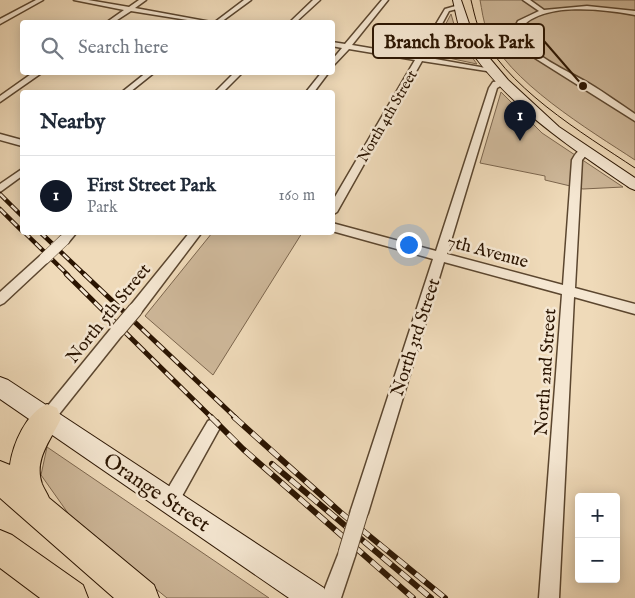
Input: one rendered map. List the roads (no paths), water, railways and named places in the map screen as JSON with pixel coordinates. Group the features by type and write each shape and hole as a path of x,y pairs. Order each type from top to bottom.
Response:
{"highway":[{"path":"40,511 31,499 24,482 24,465 28,449 48,418"},
{"path":"0,477 141,598"},
{"path":"0,547 70,598"}],"main road":[{"path":"458,3 469,40 504,82 550,128 635,184"},
{"name":"Orange Street","path":"0,387 314,598"}],"street":[{"path":"0,22 40,0"},
{"path":"76,0 196,20"},
{"path":"113,20 144,0"},
{"path":"221,20 248,0"},
{"path":"295,20 317,0"},
{"path":"335,61 385,0"},
{"path":"526,0 541,10"},
{"name":"North 4th Street","path":"335,207 447,10 458,3"},
{"path":"635,13 572,4 541,10 519,23 515,33 518,40 534,54 588,86 635,118"},
{"path":"335,44 493,70"},
{"path":"0,100 36,75"},
{"path":"129,90 148,75"},
{"path":"221,90 237,75"},
{"path":"312,90 324,75"},
{"name":"North 3rd Street","path":"331,598 347,553 493,88 496,84 504,82"},
{"path":"0,137 20,142"},
{"name":"North 2nd Street","path":"549,598 578,160 580,154 585,152"},
{"path":"2,187 20,174"},
{"name":"7th Avenue","path":"335,228 635,309"},
{"name":"North 5th Street","path":"48,418 195,235"},
{"path":"0,300 68,236"},
{"path":"170,501 213,426"}],"tram line":[{"path":"471,0 478,26 489,48 524,88 569,124 635,168"}],"railway":[{"path":"0,194 20,214"},
{"path":"0,209 20,229"},
{"path":"27,235 68,275"},
{"path":"43,235 85,275"},
{"path":"66,274 212,418"},
{"path":"84,274 236,418"},
{"path":"234,417 340,512 445,598"},
{"path":"212,418 243,449 413,598"},
{"path":"272,464 431,598"}],"place":[{"name":"Branch Brook Park","path":"583,86"},
{"name":"First Street Park","path":"520,141"}]}
